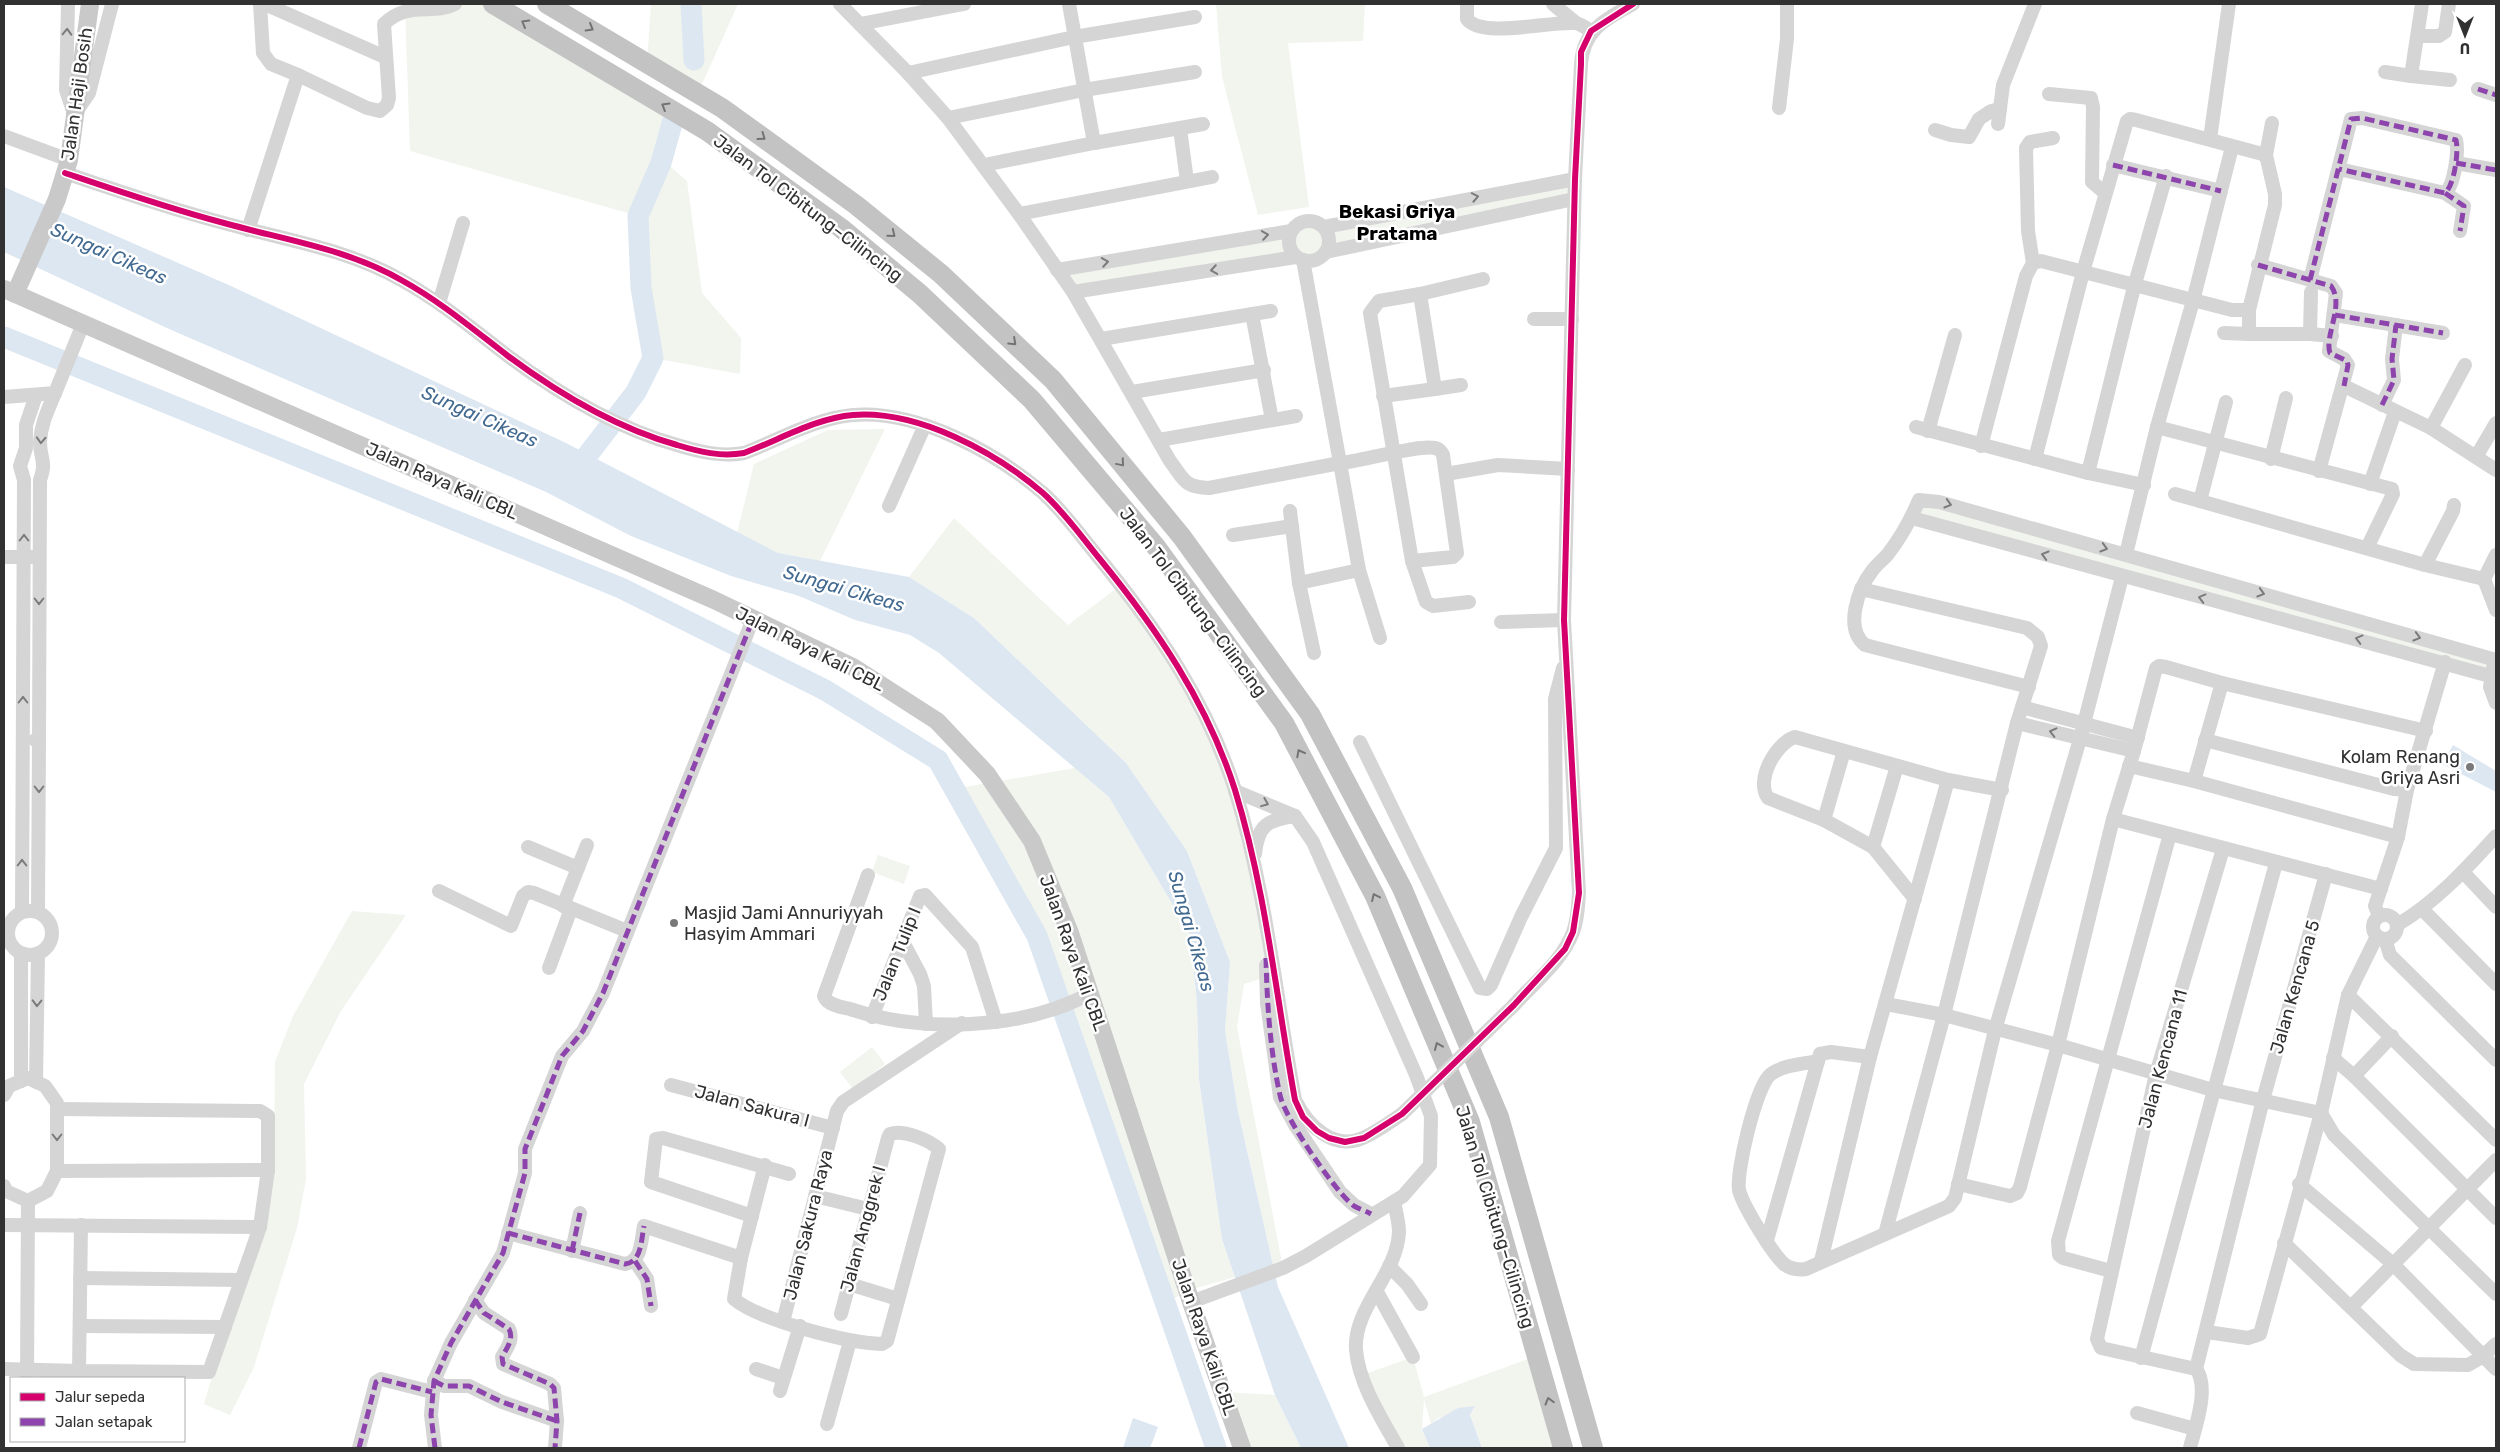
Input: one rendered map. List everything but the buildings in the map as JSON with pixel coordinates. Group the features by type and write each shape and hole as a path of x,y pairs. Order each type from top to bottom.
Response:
{"highway":[{"name":"Jalan Tol Cibitung–Cilincing","path":"493,4 707,131 856,240 920,294 1032,400 1157,548 1284,723 1375,896 1470,1122 1563,1448"},
{"name":"Jalan Tol Cibitung–Cilincing","path":"547,4 722,108 856,205 941,274 1053,380 1182,537 1310,714 1402,888 1499,1117 1593,1448"}],"main road":[{"name":"Jalan Haji Bosih","path":"9,292 25,272 57,199 67,167 90,4"},
{"name":"Jalan Raya Kali CBL","path":"9,292 753,619 828,654 880,684 937,722 973,758 1014,812 1032,841 1070,933 1191,1302 1242,1448"}],"street":[{"path":"68,4 66,90 74,114"},
{"path":"74,114 89,93 112,4"},
{"path":"260,4 263,53 271,64 367,108 380,111 387,105 388,98 384,24 391,15 405,8 427,5 449,8 455,4"},
{"path":"265,4 385,57"},
{"path":"840,4 908,73 948,118 984,165 1073,292 1170,461 1190,486 1209,488 1392,452 1436,448 1443,455 1457,553 1453,556 1412,561"},
{"path":"860,24 964,4"},
{"path":"1069,4 1094,143"},
{"path":"1467,4 1467,19 1474,25 1481,27 1494,28 1576,22"},
{"path":"1553,4 1591,31"},
{"path":"4,136 67,167 248,230 356,258 403,280 509,356 586,407 650,438 702,452 730,455 744,453 836,418 891,416 925,425 1002,462 1028,481 1059,509 1142,610 1162,640 1215,736 1235,791 1264,906 1293,1090 1303,1117 1317,1131 1329,1138 1345,1142 1364,1138 1402,1114 1514,1005 1565,949 1573,932 1578,913 1579,893 1564,620 1574,199 1581,52 1591,31 1634,4"},
{"path":"1779,108 1787,39 1787,4"},
{"path":"1998,124 2003,85 2035,4"},
{"path":"2210,139 2229,4"},
{"path":"2411,76 2419,36 2422,4"},
{"path":"2419,36 2439,36 2445,32 2445,4"},
{"path":"908,73 1074,37 1195,17"},
{"path":"948,118 1084,90 1195,72"},
{"path":"2385,72 2450,80"},
{"path":"248,230 298,75"},
{"path":"2478,89 2496,95"},
{"path":"2049,94 2091,98 2093,107 2092,182 2106,192"},
{"path":"1935,130 1951,136 1969,137 1979,119 1991,111 2000,109"},
{"path":"2310,334 2311,286 2349,122 2357,118 2453,138 2457,144 2456,163 2449,188 2445,194"},
{"path":"2035,459 2083,272 2127,121 2130,119 2266,155"},
{"path":"2249,334 2249,310 2258,265 2275,205 2275,194 2266,155 2272,123"},
{"path":"984,165 1203,124"},
{"path":"1180,128 1187,181"},
{"path":"1981,446 2026,276 2033,263 2028,231 2026,148 2030,142 2053,138"},
{"path":"2126,554 2157,427 2193,301 2232,147"},
{"path":"2456,163 2496,170"},
{"path":"2113,165 2166,176 2221,191"},
{"path":"2339,169 2445,194 2464,206 2460,231"},
{"path":"2088,473 2134,286 2166,176"},
{"path":"1019,214 1212,177"},
{"path":"1380,638 1359,570 1340,463 1299,259 1290,250 1289,240 1291,231 1299,223 1309,221 1324,227 1575,179"},
{"path":"1073,292 1299,259 1316,260 1326,252 1574,199"},
{"path":"439,304 462,223"},
{"path":"1324,227 1330,239 1326,252"},
{"path":"1057,270 1291,231"},
{"path":"2033,263 2041,262 2232,310 2249,310"},
{"path":"2258,265 2311,286 2332,286 2334,290 2335,316 2329,351 2344,359 2348,365 2344,386 2319,471"},
{"path":"1469,602 1433,606 1427,604 1412,561 1392,452 1370,313 1379,301 1420,294 1483,279"},
{"path":"1420,294 1435,389"},
{"path":"1101,339 1271,311"},
{"path":"1252,314 1272,420"},
{"path":"2335,316 2443,333"},
{"path":"1534,319 1572,319"},
{"path":"38,911 40,480 45,466 40,450 42,425 83,324"},
{"path":"2382,405 2394,380 2392,359 2396,325"},
{"path":"2224,333 2332,336"},
{"path":"1954,335 1922,429 2088,473 2144,485"},
{"path":"2431,428 2465,365"},
{"path":"1132,392 1264,370"},
{"path":"1383,396 1461,385"},
{"path":"2344,386 2431,428 2496,470"},
{"path":"4,397 54,394"},
{"path":"22,911 24,480 20,466 26,448 26,425 36,395"},
{"path":"2271,459 2286,398"},
{"path":"2200,501 2226,402"},
{"path":"2370,484 2395,412"},
{"path":"1159,440 1296,416"},
{"path":"2476,457 2496,423"},
{"path":"889,506 925,425"},
{"path":"2157,427 2271,459 2370,484 2387,486 2392,489 2393,494 2367,548"},
{"path":"1446,474 1498,465 1568,469"},
{"path":"2175,494 2425,565 2484,579"},
{"path":"2028,687 1865,645 1858,639 1855,627 1856,602 1861,589 1872,571 1887,555 1912,518 1919,500 1938,502 2126,554 2494,666"},
{"path":"2425,565 2453,511 2454,505"},
{"path":"1290,511 1300,583 1314,653"},
{"path":"1912,518 2122,577 2445,662 2494,666"},
{"path":"1233,536 1292,526"},
{"path":"2496,555 2484,579 2496,610"},
{"path":"4,557 39,557"},
{"path":"1300,583 1359,570"},
{"path":"1818,1061 1778,1070 1771,1074 1761,1087 1756,1101 1742,1159 1739,1188 1752,1219 1784,1264 1792,1268 1806,1269 1948,1206 1955,1198 1995,1030 2080,739 2122,577"},
{"path":"1861,589 2027,628 2038,637 2041,646 2017,723 2002,790 1944,1015 1885,1234"},
{"path":"435,1448 430,1415 433,1387 451,1343 475,1300 498,1265 525,1173 525,1149 534,1126 562,1056 583,1030 603,993 753,619"},
{"path":"1501,622 1564,620"},
{"path":"1360,742 1480,988 1486,989 1490,985 1521,917 1556,848 1555,699 1566,656"},
{"path":"2445,662 2407,790 2398,837 2376,906 2379,916 2373,926 2390,955 2496,1060"},
{"path":"1958,1184 2010,1196 2017,1193 2058,1045 2113,819 2136,745 2154,671 2159,666 2222,683 2426,731"},
{"path":"2494,666 2490,687 2496,703"},
{"path":"2194,781 2222,683"},
{"path":"2022,707 2083,724 2136,745"},
{"path":"2017,723 2080,739 2136,745"},
{"path":"1915,898 1873,846 1824,820 1768,798 1764,792 1765,777 1782,743 1795,738 1948,780 2002,790"},
{"path":"23,740 39,743"},
{"path":"2205,740 2394,789 2407,790"},
{"path":"1824,820 1844,751"},
{"path":"1873,846 1897,766"},
{"path":"2129,766 2194,781 2398,837"},
{"path":"1821,1261 1870,1057 1948,780"},
{"path":"1191,1302 1279,1269 1306,1256 1371,1214 1403,1196 1430,1165 1431,1116 1412,1066 1313,842 1295,816 1235,791"},
{"path":"1254,862 1256,840 1261,828 1276,819 1295,816"},
{"path":"2113,819 2222,849 2382,889"},
{"path":"2111,1271 2064,1258 2059,1255 2058,1247 2107,1060 2170,834"},
{"path":"2206,1332 2248,1338 2260,1334 2320,1113 2348,995 2381,937 2395,934 2398,925 2422,909 2463,872 2496,836"},
{"path":"549,968 578,868 587,845"},
{"path":"528,847 578,868"},
{"name":"Jalan Kencana 11","path":"2141,1358 2101,1348 2098,1344 2098,1330 2156,1074 2222,849"},
{"path":"2190,1448 2202,1387 2201,1376 2196,1370 2141,1358 2276,863"},
{"path":"2463,872 2496,907"},
{"name":"Jalan Kencana 5","path":"2196,1370 2263,1100 2326,874"},
{"path":"868,875 824,996 828,1002 872,1017 926,1024 996,1022 1071,1004 1089,994"},
{"path":"439,891 511,926 524,896 528,892 534,892 627,931"},
{"name":"Jalan Tulip I","path":"872,1017 903,942 915,905 920,896 925,895 972,948 996,1022"},
{"path":"1264,906 1267,1003 1280,1097 1295,1125 1340,1192 1354,1206 1371,1214"},
{"path":"2422,909 2496,984"},
{"path":"22,911 38,911 49,919 53,933 48,945 38,954 21,955 8,944 11,920 22,911"},
{"path":"2379,916 2391,916 2398,925"},
{"path":"903,942 920,974 924,986 926,1024"},
{"path":"36,1082 38,954"},
{"path":"21,955 21,1081"},
{"path":"2348,995 2392,1036 2496,1140"},
{"path":"1886,1004 1944,1015 1995,1030 2058,1045 2214,1090 2320,1113 2334,1135 2496,1294"},
{"name":"Jalan Sakura Raya","path":"783,1322 837,1111 843,1102 963,1023"},
{"path":"2354,1076 2392,1036"},
{"path":"1767,1240 1820,1054 1824,1052 1870,1057"},
{"path":"2333,1058 2354,1076 2496,1218"},
{"path":"4,1095 9,1086 28,1078 45,1086 57,1103 57,1171 47,1191 28,1202"},
{"name":"Jalan Sakura I","path":"671,1085 833,1128"},
{"path":"4,1369 27,1374 79,1371 209,1372 260,1227 268,1170 268,1116 260,1111 57,1109"},
{"name":"Jalan Anggrek I","path":"841,1314 886,1145 890,1134 897,1133 930,1142 939,1149 898,1299"},
{"path":"752,1216 651,1182 655,1142 658,1138 766,1165 789,1174"},
{"path":"2351,1307 2496,1160"},
{"path":"766,1165 741,1258 734,1299 746,1308 783,1322 850,1341 869,1344 882,1344 887,1341 898,1299 849,1284"},
{"path":"57,1171 268,1170"},
{"path":"2300,1184 2393,1264 2482,1357 2496,1369"},
{"path":"4,1186 6,1191 28,1202"},
{"path":"815,1196 868,1209"},
{"path":"27,1374 28,1202"},
{"path":"1394,1202 1399,1232 1389,1266 1377,1292 1358,1323 1357,1358 1366,1385 1398,1448"},
{"path":"572,1251 580,1213"},
{"path":"4,1225 260,1227"},
{"path":"79,1371 81,1225"},
{"path":"651,1306 647,1279 635,1261 644,1226 741,1258"},
{"path":"508,1233 624,1264 635,1261"},
{"path":"2284,1244 2400,1355 2414,1364 2468,1365 2482,1357 2496,1344"},
{"path":"1389,1266 1407,1284 1421,1304"},
{"path":"80,1278 241,1280"},
{"path":"1377,1292 1413,1357"},
{"path":"475,1300 484,1313 511,1332 510,1343 502,1357 503,1364 550,1384 554,1388 557,1421 555,1448"},
{"path":"80,1326 225,1327"},
{"path":"756,1369 782,1384 800,1326"},
{"path":"827,1424 850,1341"},
{"path":"359,1448 376,1382 381,1378 433,1387 469,1386 502,1402 557,1421"},
{"path":"2137,1413 2195,1429"}],"shaded area":[{"path":"455,4 492,4 675,113 662,159 687,181 702,293 741,338 740,374 653,358 641,288 638,216 410,151 405,8"},
{"path":"651,4 738,4 698,93 647,63"},
{"path":"1216,4 1365,4 1363,41 1288,43 1309,207 1258,215 1222,77"},
{"path":"1575,179 1574,199 1326,252 1316,260 1073,292 1057,270 1295,226 1304,221 1320,224"},
{"path":"885,429 820,561 778,553 737,533 754,464 828,430"},
{"path":"1919,500 2496,660 2490,676 1912,518"},
{"path":"954,518 1068,625 1121,585 1208,721 1264,906 1266,977 1244,984 1237,1027 1282,1263 1273,1265 1238,1111 1225,1031 1230,962 1187,851 1126,763 974,618 909,577"},
{"path":"1075,768 1109,797 1190,934 1197,1003 1199,1081 1222,1239 1235,1277 1196,1288 1164,1303 1045,956 1010,868 959,788"},
{"path":"878,855 910,866 904,884 872,872"},
{"path":"352,911 406,915 341,1011 304,1084 306,1179 297,1228 254,1367 230,1415 204,1404 274,1164 275,1062 293,1016"},
{"path":"872,1047 885,1064 853,1089 840,1072"},
{"path":"1536,1356 1563,1448 1482,1448 1470,1415 1475,1407 1438,1418 1431,1424 1424,1399 1422,1429 1430,1448 1398,1448 1362,1375 1413,1357 1424,1397"},
{"path":"1223,1392 1275,1395 1301,1448 1241,1448"}],"water":[{"name":"Sungai Cikeas","path":"4,187 231,286 566,443 778,553 909,577 974,618 1126,763 1187,851 1230,962 1225,1031 1238,1111 1278,1287 1349,1448 1301,1448 1275,1395 1222,1239 1199,1080 1197,1003 1190,934 1109,797 939,653 910,635 855,620 799,596 731,576 631,536 546,492 169,329 4,252"},
{"name":"Kolam Renang Griya Asri","path":"2453,745 2496,771 2496,792 2442,764"},
{"path":"1475,1406 1470,1415 1482,1448 1430,1448 1422,1429 1458,1408"},
{"path":"1133,1418 1158,1427 1150,1448 1123,1448"}],"waterway":[{"path":"691,4 694,60"},
{"path":"583,461 636,392 653,358 641,288 638,216 661,163 675,113"},
{"path":"4,337 621,588 825,690 938,760 1037,936 1216,1448"}],"marked path":[{"path":"2478,89 2496,95"},
{"path":"2310,280 2351,119 2362,118 2456,140 2455,168 2451,183 2445,193 2339,169"},
{"path":"2456,163 2496,170"},
{"path":"2113,165 2221,191"},
{"path":"2445,193 2464,206 2460,231"},
{"path":"2258,265 2331,286 2336,302 2329,346 2330,353 2347,361 2344,386"},
{"path":"2335,315 2443,333"},
{"path":"2382,405 2394,380 2392,359 2396,325"},
{"path":"435,1448 431,1415 434,1381 451,1343 503,1253 525,1173 525,1149 562,1056 583,1031 603,993 753,619"},
{"path":"1266,958 1271,1044 1280,1095 1284,1106 1300,1136 1335,1186 1354,1206 1371,1214"},
{"path":"572,1251 580,1213"},
{"path":"508,1233 625,1264 631,1262 638,1255 644,1226"},
{"path":"635,1261 647,1279 651,1306"},
{"path":"475,1300 484,1313 509,1329 511,1336 508,1347 502,1357 503,1364 550,1384 554,1388 557,1421 555,1448"},
{"path":"359,1448 376,1382 381,1379 432,1392"},
{"path":"434,1381 444,1386 469,1386 502,1402 557,1421"}],"cycle path":[{"path":"65,173 184,212 316,246 382,270 431,298 547,384 610,419 654,438 702,452 735,454 744,453 825,420 853,415 878,415 903,419 954,437 979,449 1024,478 1051,500 1065,516 1141,612 1178,668 1210,727 1235,790 1255,866 1270,944 1295,1100 1303,1117 1317,1131 1329,1138 1345,1142 1364,1138 1402,1114 1514,1005 1565,949 1573,932 1579,893 1564,620 1575,179 1581,52 1591,31 1633,4"}],"place":[{"name":"Kolam Renang Griya Asri","path":"2470,767"},
{"name":"Masjid Jami Annuriyyah Hasyim Ammari","path":"674,923"}],"district":[{"name":"Bekasi Griya Pratama","path":"1397,222"}]}
